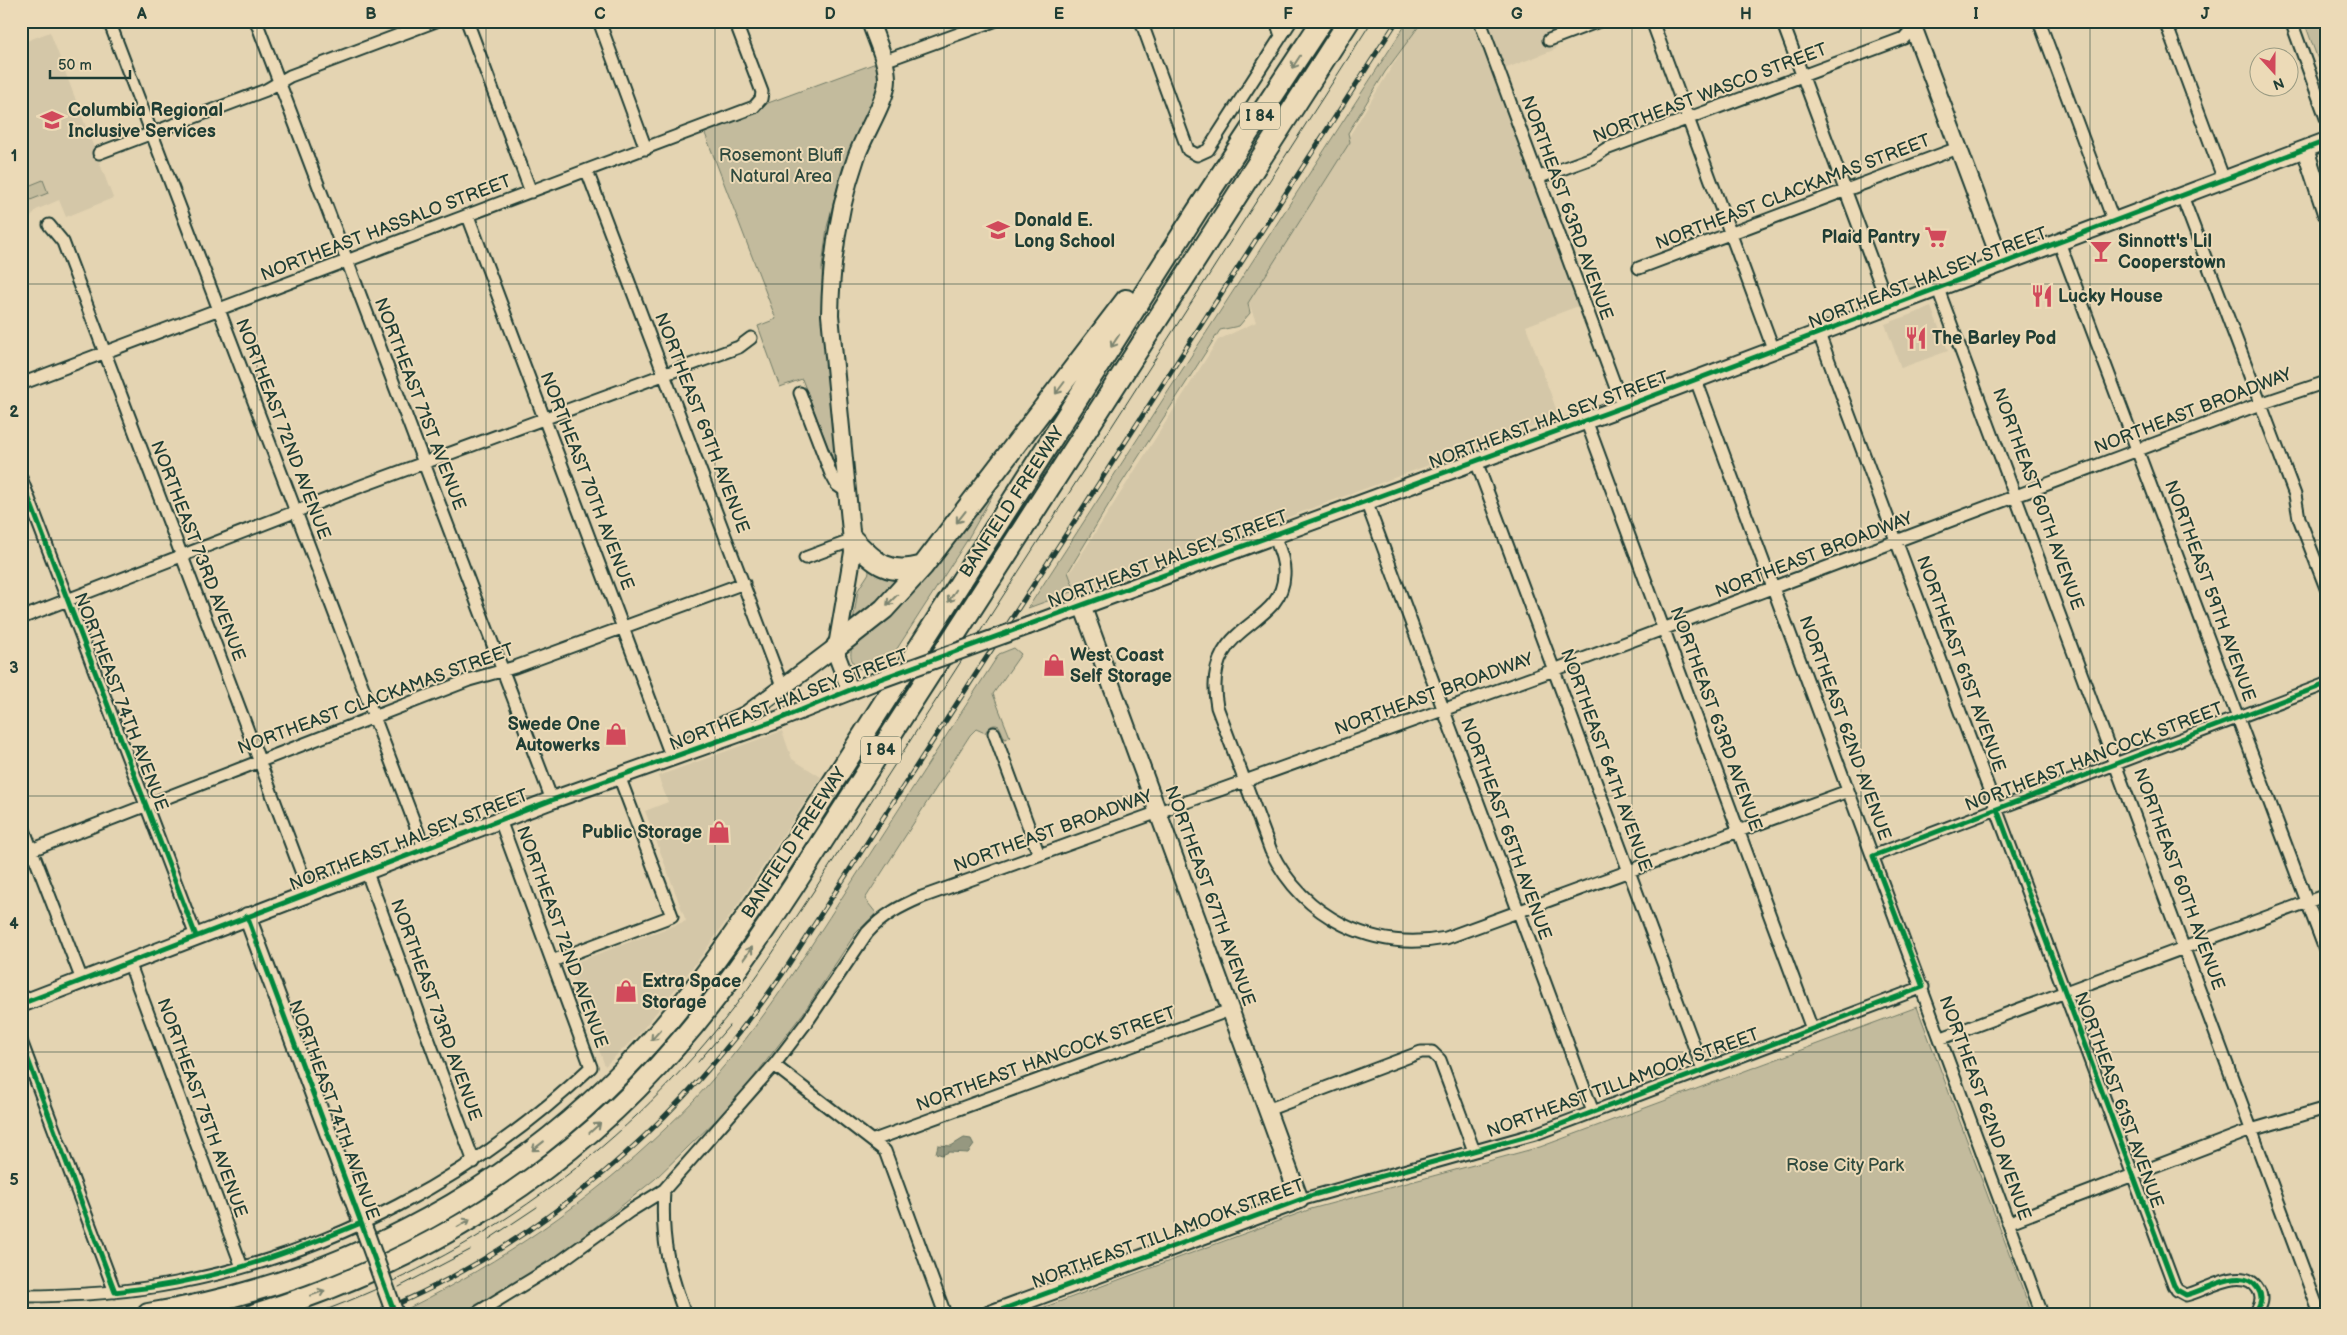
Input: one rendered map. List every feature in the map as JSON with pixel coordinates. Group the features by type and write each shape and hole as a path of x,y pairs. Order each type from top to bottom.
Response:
{"highway":[{"name":"BANFIELD FREEWAY","path":"148,1314 205,1303 280,1283 351,1256 420,1223 487,1183 526,1155 579,1113 633,1060 685,1001 753,907 1197,211 1322,21"},
{"name":"BANFIELD FREEWAY","path":"255,1314 323,1291 395,1261 439,1238 498,1202 532,1179 594,1130 650,1076 681,1040 727,984 777,912 1349,21"},
{"path":"836,646 884,609 923,566 1050,403 1165,246 1197,211"},
{"path":"853,540 876,563 895,570 923,566"}],"main road":[{"path":"850,690 837,656 836,646 852,560 853,540 830,315 835,238 850,174 862,141 884,94 887,79 884,62 870,21"},
{"path":"1914,23 1958,148 2002,264"},
{"name":"NORTHEAST HALSEY STREET","path":"21,1004 552,800 777,720 850,690 1696,380 2326,141"},
{"path":"2305,149 2326,213"},
{"name":"NORTHEAST 67TH AVENUE","path":"1082,605 1300,1200"},
{"path":"672,758 711,731 747,714 783,689 836,646"},
{"name":"NORTHEAST 74TH AVENUE","path":"247,916 395,1314"},
{"name":"NORTHEAST TILLAMOOK STREET","path":"990,1314 1300,1200"}],"street":[{"name":"NORTHEAST 72ND AVENUE","path":"109,21 424,848"},
{"name":"NORTHEAST 71ST AVENUE","path":"256,21 552,800"},
{"path":"99,153 266,90 290,76 436,21"},
{"path":"467,21 531,192"},
{"path":"599,21 646,149"},
{"name":"NORTHEAST HASSALO STREET","path":"21,384 754,107 761,99 762,92 735,21"},
{"path":"884,62 994,21"},
{"path":"1141,21 1188,150 1197,155 1208,150 1291,21"},
{"path":"1276,21 1281,36"},
{"name":"NORTHEAST 63RD AVENUE","path":"1480,21 1623,407"},
{"path":"1549,40 1599,21"},
{"path":"1652,21 1774,351"},
{"path":"1782,21 1889,308"},
{"path":"2039,21 2114,222"},
{"path":"2165,21 2224,180"},
{"path":"2291,21 2326,118"},
{"name":"NORTHEAST WASCO STREET","path":"1537,178 1592,158 1606,149 1904,38 1914,23"},
{"name":"NORTHEAST CLACKAMAS STREET","path":"1639,268 1958,148"},
{"name":"NORTHEAST 69TH AVENUE","path":"587,171 783,689"},
{"path":"2182,196 2295,495 2299,518 2326,588"},
{"name":"NORTHEAST 70TH AVENUE","path":"468,216 672,758"},
{"name":"NORTHEAST 73RD AVENUE","path":"49,225 63,242 309,892"},
{"name":"NORTHEAST 59TH AVENUE","path":"2059,242 2139,450 2326,952"},
{"name":"NORTHEAST 60TH AVENUE","path":"1938,289 2320,1314"},
{"name":"NORTHEAST 61ST AVENUE","path":"1819,334 2132,1176 2177,1290 2186,1294 2233,1278 2245,1278 2257,1287 2260,1293 2260,1306 2255,1314"},
{"path":"21,618 295,511 546,420 739,347 750,338"},
{"name":"NORTHEAST 62ND AVENUE","path":"1696,380 1942,1038 2042,1314"},
{"name":"NORTHEAST BROADWAY","path":"475,1314 557,1264 630,1211 664,1190 774,1066 809,1019 867,933 885,916 922,897 1664,630 2260,404 2326,382"},
{"path":"800,393 831,474 842,490 847,492"},
{"name":"NORTHEAST 63RD AVENUE","path":"1586,420 1812,1029"},
{"name":"NORTHEAST 64TH AVENUE","path":"1476,461 1703,1070"},
{"name":"NORTHEAST 74TH AVENUE","path":"21,478 196,936"},
{"name":"NORTHEAST 65TH AVENUE","path":"1366,501 1593,1112"},
{"path":"1274,535 1284,567 1284,582 1279,596 1267,610 1231,640 1221,655 1215,673 1215,694 1244,781 1271,851 1287,878 1312,905 1345,927 1374,937 1418,942 1460,934 1848,790"},
{"path":"805,558 853,540"},
{"name":"NORTHEAST CLACKAMAS STREET","path":"27,852 373,716 744,583"},
{"name":"NORTHEAST HANCOCK STREET","path":"1873,856 2326,684"},
{"path":"994,733 1039,855"},
{"path":"552,961 672,916 619,776"},
{"name":"NORTHEAST 72ND AVENUE","path":"474,1162 529,1121 591,1067 500,820"},
{"path":"21,822 27,852 82,980"},
{"name":"NORTHEAST 73RD AVENUE","path":"366,870 474,1162"},
{"path":"1942,1038 2326,895"},
{"name":"NORTHEAST 75TH AVENUE","path":"129,962 242,1267"},
{"name":"NORTHEAST TILLAMOOK STREET","path":"1300,1200 1535,1134 1923,987"},
{"name":"NORTHEAST HANCOCK STREET","path":"874,1140 1230,1010"},
{"path":"21,1040 115,1292"},
{"path":"1267,1110 1421,1052 1432,1052 1440,1060 1474,1151"},
{"path":"774,1066 874,1140 885,1151 945,1314"},
{"path":"2010,1222 2251,1130 2326,1108"},
{"path":"21,1296 115,1292 176,1283 242,1267 363,1229 474,1162"},
{"path":"664,1190 662,1223 665,1249 674,1284 685,1314"}],"shaded area":[{"path":"1420,21 1546,21 1556,49 1499,71 1586,303 1526,326 1559,417 1077,595 1069,574 1218,340 1256,322 1248,301"},
{"name":"Columbia Regional Inclusive Services","path":"50,32 113,198 66,217 59,200 36,210 26,224 21,226 21,43"},
{"name":"The Barley Pod","path":"1931,307 1948,351 1901,368 1885,324"},
{"name":"Public Storage","path":"782,731 792,759 821,777 739,903 700,958 639,1034 605,1066 568,965 686,921 645,811 668,802 658,776"},
{"path":"964,1138 971,1139 974,1145 968,1153 949,1152 942,1155 936,1153 938,1145 951,1146"}],"green space":[{"path":"1408,21 1432,21 1429,25 1422,22 1385,72 1348,133 1350,142 1248,303 1250,313 1239,326 1220,330 1121,484 1068,572 1075,591 1028,608"},
{"path":"2304,21 2326,21 2326,82"},
{"name":"Rosemont Bluff Natural Area","path":"876,63 879,81 876,94 840,177 827,227 822,267 823,314 838,473 802,379 780,387 758,326 776,319 704,131 763,108 768,103"},
{"path":"43,180 48,193 23,203 21,189"},
{"path":"990,494 992,496 966,542 891,658 861,669 858,668 851,656 855,643 909,596 946,553"},
{"path":"868,565 906,576 894,590 853,622 858,590 869,573"},
{"path":"1014,648 1021,654 993,694 1010,737 1005,739 999,726 995,725 989,727 985,733 976,729 970,735 865,899 876,913 855,934 804,1012 747,1086 718,1118 655,1179 569,1248 530,1275 461,1314 409,1314 407,1309 477,1271 575,1206 636,1156 692,1102 742,1044 787,982 999,654"},
{"name":"Rose City Park","path":"1917,1007 2032,1314 1026,1314 1311,1209 1540,1147"}],"tram line":[{"path":"315,1314 374,1290 432,1262 487,1230 540,1195 591,1156 638,1114 683,1068 725,1019 759,973 813,892 1372,21"},
{"path":"698,1062 729,1026"},
{"path":"489,1239 537,1207"},
{"path":"399,1287 470,1250"}],"railway":[{"path":"374,1314 436,1286 494,1252 550,1215 603,1173 653,1128 700,1079 743,1027 783,973 1397,21"}],"cycle path":[{"path":"21,1004 552,800 777,720 850,690 1623,407 2326,141"},
{"path":"21,478 196,936"},
{"path":"990,1314 1313,1195 1535,1134 1923,987 1873,856 2326,684"},
{"path":"1997,809 2174,1285 2177,1290 2186,1295 2224,1281 2243,1279 2251,1282 2260,1292 2261,1302 2255,1314"},
{"path":"247,916 395,1314"},
{"path":"21,1041 115,1292 168,1284 223,1272 293,1250 361,1223"}],"place":[{"name":"Columbia Regional Inclusive Services","path":"52,120"},
{"name":"Donald E. Long School","path":"998,230"},
{"name":"Plaid Pantry","path":"1936,237"},
{"name":"Sinnott's Lil Cooperstown","path":"2101,251"},
{"name":"Lucky House","path":"2042,296"},
{"name":"The Barley Pod","path":"1916,338"},
{"name":"West Coast Self Storage","path":"1054,665"},
{"name":"Swede One Autowerks","path":"616,734"},
{"name":"Public Storage","path":"719,832"},
{"name":"Extra Space Storage","path":"626,991"}]}
